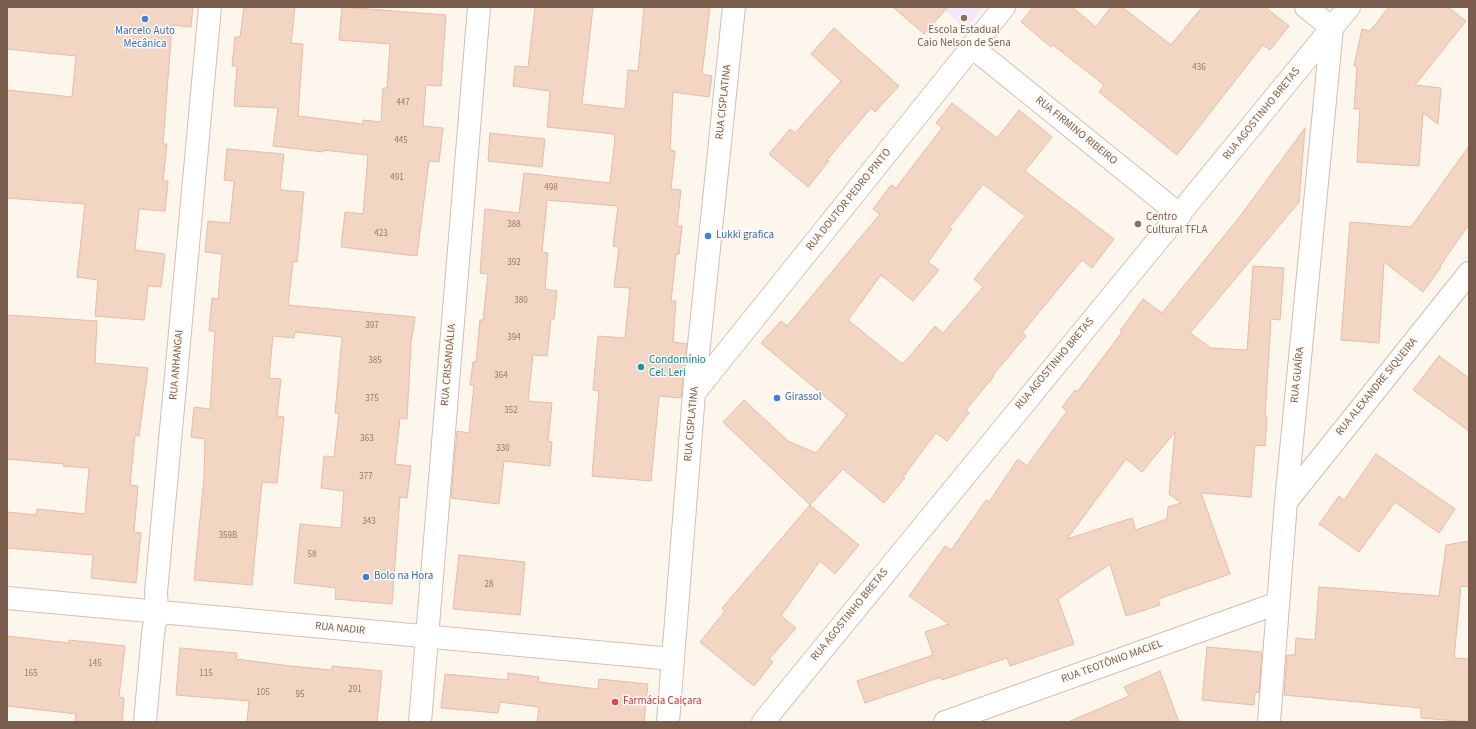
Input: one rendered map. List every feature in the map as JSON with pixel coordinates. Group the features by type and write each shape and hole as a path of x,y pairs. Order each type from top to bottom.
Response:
{"street":[{"name":"RUA ANHANGAI","path":"145,722 153,633 157,611 156,592 210,7"},
{"name":"RUA CRISANDÁLIA","path":"420,722 478,7"},
{"name":"RUA CISPLATINA","path":"668,722 694,393 734,7"},
{"name":"RUA DOUTOR PEDRO PINTO","path":"694,393 1004,7"},
{"path":"1306,7 1332,28"},
{"name":"RUA AGOSTINHO BRETAS","path":"763,722 1349,7"},
{"name":"RUA GUAÍRA","path":"1269,722 1286,502 1332,28"},
{"name":"RUA FIRMINO RIBEIRO","path":"972,47 1180,214"},
{"name":"RUA ALEXANDRE SIQUEIRA","path":"1286,502 1469,273"},
{"name":"RUA NADIR","path":"7,598 673,659"},
{"name":"RUA TEOTÔNIO MACIEL","path":"945,722 1000,712 1278,603"}],"shaded area":[{"name":"Escola Estadual Caio Nelson de Sena","path":"941,7 983,7 966,30"}],"building":[{"path":"7,7 193,7 191,27 172,25 163,144 167,144 163,181 168,181 165,211 139,209 135,250 165,254 161,287 148,286 144,320 95,316 98,280 77,277 85,204 7,198 7,90 72,97 76,56 7,49"},
{"path":"244,7 295,7 291,43 303,44 298,116 363,124 363,120 381,122 383,88 387,88 390,44 339,40 342,7 446,15 441,86 426,85 423,126 443,128 439,162 429,161 417,256 341,247 345,212 363,214 368,155 323,150 323,152 273,146 278,108 234,106 237,66 232,66 235,37 240,37"},
{"path":"535,7 593,7 582,104 625,109 628,70 638,71 644,7 710,7 702,74 712,76 709,97 673,92 670,150 675,151 671,189 681,190 677,226 682,226 679,254 676,254 671,301 676,301 673,342 687,344 681,398 659,396 651,481 592,476 599,391 593,390 598,336 625,338 630,288 614,287 619,247 613,246 618,206 547,200 542,252 548,253 545,289 557,291 554,319 551,319 547,356 533,355 528,401 552,403 548,441 552,442 550,466 504,461 499,504 451,498 457,431 469,433 474,385 470,385 473,362 476,362 480,320 483,320 488,274 480,273 485,209 519,213 524,173 610,183 615,138 614,134 547,127 550,91 513,86 515,66 528,67"},
{"path":"893,7 948,7 924,34"},
{"path":"1033,7 1072,7 1096,27 1111,7 1122,7 1171,45 1202,7 1265,7 1289,26 1270,50 1263,45 1177,155 1099,92 1104,85 1053,45 1051,47 1021,22"},
{"path":"1389,7 1448,7 1466,21 1415,85 1441,88 1438,124 1423,113 1419,166 1357,162 1360,109 1354,109 1357,67 1354,66 1362,29 1370,31"},
{"path":"834,28 899,86 875,112 871,108 827,160 829,161 808,187 769,154 790,129 795,133 841,81 811,54"},
{"path":"952,103 997,138 1019,110 1052,137 1025,171 1114,239 1092,268 1082,260 1022,333 1026,336 966,410 969,413 947,441 936,433 903,477 905,478 884,503 843,469 810,505 723,422 744,400 788,441 816,453 847,415 761,343 781,321 787,326 880,214 873,209 891,185 896,188 942,128 936,123","holes":["983,184 1025,216 974,279 983,287 943,333 935,326 904,363 901,363 848,320 881,275 913,301 939,270 928,262 952,229 949,228"]},
{"path":"1305,128 1299,202 1190,333 1211,348 1247,350 1253,266 1284,268 1280,320 1271,319 1265,416 1267,416 1265,446 1255,445 1251,497 1201,493 1230,574 1158,599 1160,605 1126,616 1110,564 1058,599 1074,644 1010,666 1007,658 942,680 941,677 865,703 857,681 933,655 925,632 949,624 909,596 945,546 951,550 986,500 989,502 1018,459 1027,466 1067,411 1062,407 1075,390 1077,392 1122,332 1120,331 1143,299 1162,313 1241,215","holes":["1175,432 1169,494 1181,503 1168,507 1167,519 1136,530 1132,518 1067,539 1126,459 1142,472"]},
{"path":"490,133 545,139 542,167 488,161"},
{"path":"1469,146 1469,224 1440,266 1441,267 1423,292 1384,262 1379,343 1341,340 1350,222 1411,227"},
{"path":"227,149 284,154 280,190 304,192 297,262 293,262 288,305 415,317 411,343 407,419 400,418 395,464 411,466 407,498 400,497 392,604 335,599 336,588 294,583 300,524 341,528 344,491 321,488 324,456 334,457 339,413 335,413 342,337 295,332 294,338 273,336 269,378 281,379 277,416 284,417 277,483 262,482 252,585 194,580 204,478 205,439 191,437 194,407 210,409 215,331 209,331 212,298 218,299 222,254 205,252 208,221 230,223 234,181 224,180"},
{"path":"7,315 97,321 95,363 148,368 139,436 135,435 130,485 138,486 134,532 141,533 136,583 91,578 93,555 7,548 7,512 36,515 37,509 85,514 89,468 63,466 64,464 7,459"},
{"path":"1439,356 1469,378 1469,431 1413,390"},
{"path":"1376,454 1455,509 1439,533 1395,502 1359,552 1319,524 1339,496 1344,500"},
{"path":"810,505 859,545 835,574 820,561 781,616 796,628 769,659 773,662 754,686 700,642 725,611 722,608"},
{"path":"1469,541 1469,587 1461,586 1454,658 1469,659 1469,722 1421,718 1421,708 1284,695 1287,655 1295,655 1296,638 1315,640 1319,587 1439,596 1446,545"},
{"path":"459,555 525,562 520,615 453,609"},
{"path":"7,636 69,643 69,640 125,646 119,697 124,698 122,722 75,722 76,714 7,706"},
{"path":"1207,647 1262,652 1259,693 1255,692 1254,705 1202,700"},
{"path":"180,648 237,653 236,659 290,666 332,670 332,666 382,671 377,722 247,722 249,701 176,695"},
{"path":"1160,671 1179,722 1068,722 1129,696 1124,687"},
{"path":"508,673 539,677 538,682 598,689 599,679 648,684 644,722 537,722 539,707 500,702 498,713 441,708 445,674 508,680"}],"place":[{"name":"Escola Estadual Caio Nelson de Sena","path":"964,18"},
{"name":"Marcelo Auto Mecânica","path":"145,19"},
{"name":"Centro Cultural TFLA","path":"1138,224"},
{"name":"Lukki grafica","path":"708,236"},
{"name":"Condomínio Cel. Leri","path":"641,367"},
{"name":"Girassol","path":"777,398"},
{"name":"Bolo na Hora","path":"366,577"},
{"name":"Farmácia Caiçara","path":"615,702"}]}
